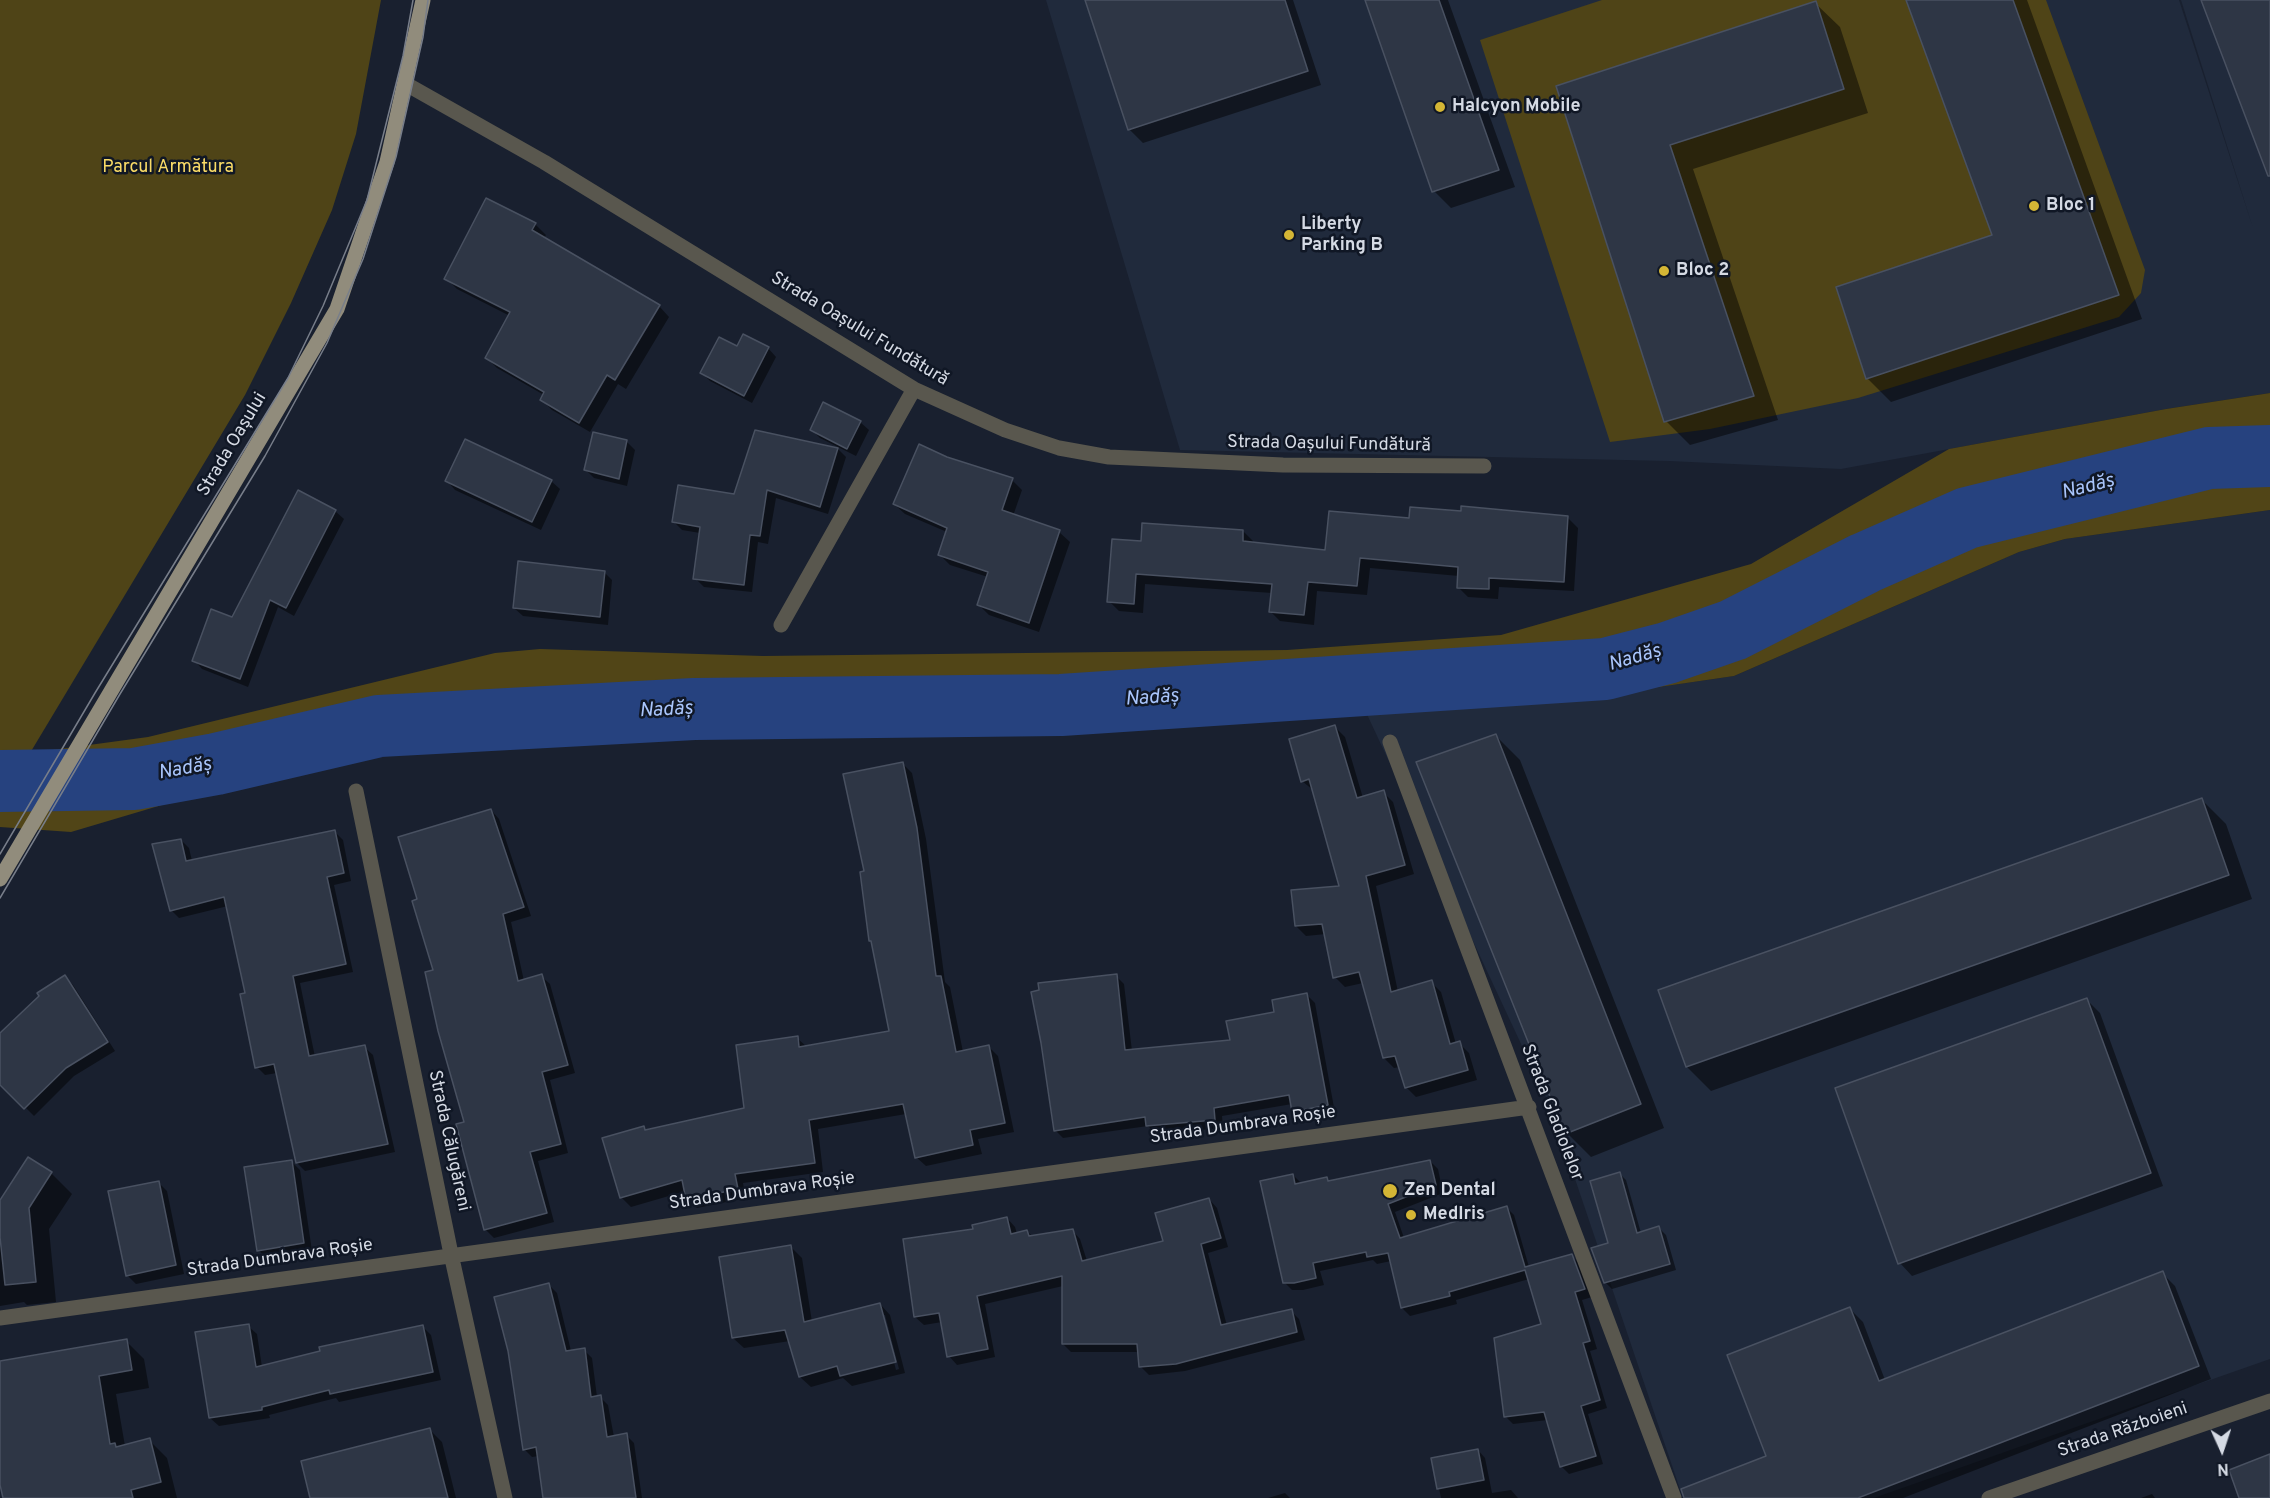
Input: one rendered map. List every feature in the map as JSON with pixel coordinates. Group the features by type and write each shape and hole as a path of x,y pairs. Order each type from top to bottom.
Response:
{"main road":[{"name":"Strada Oașului","path":"0,879 337,309 387,162 423,0"}],"street":[{"name":"Strada Oașului Fundătură","path":"406,84 544,162 914,389 1005,430 1059,448 1109,457 1283,465 1485,466"},
{"path":"781,625 914,389"},
{"name":"Strada Gladiolelor","path":"1390,742 1674,1498"},
{"name":"Strada Călugăreni","path":"356,791 451,1254 505,1498"},
{"name":"Strada Dumbrava Roșie","path":"0,1318 1528,1107"},
{"name":"Strada Războieni","path":"1989,1498 2270,1401"}],"shaded area":[{"path":"1046,0 2179,0 2253,228 2181,0 2270,0 2270,393 2166,409 1841,469 1669,461 1180,450"},
{"path":"2270,393 2270,510 2065,539 2019,552 1734,676 1659,687 1364,708 902,727 411,736 320,758 71,832 0,827 0,803 30,753 148,737 495,653 540,649 763,656 1287,650 1501,635 1751,564 1949,449 2166,409"},
{"path":"2270,510 2270,1359 1874,1498 1683,1498 1551,1108 1364,708 1659,687 1734,676 2019,552 2065,539"}],"green space":[{"name":"Parcul Armătura","path":"0,0 381,0 356,134 332,210 291,303 245,395 0,803"},
{"path":"1602,0 2046,0 2145,270 2141,293 2119,317 1858,398 1710,429 1610,442 1480,40"}],"building":[{"path":"1085,0 1285,0 1308,71 1128,130"},
{"path":"1365,0 1439,0 1499,170 1432,192"},
{"name":"Bloc 1","path":"1906,0 2013,0 2119,295 1866,379 1836,287 1992,235"},
{"path":"2201,0 2270,0 2270,176 2268,176"},
{"name":"Bloc 2","path":"1816,1 1844,89 1670,145 1754,396 1664,422 1556,86"},
{"path":"486,198 536,223 532,230 660,305 615,380 607,375 579,423 540,400 544,392 485,358 510,312 444,279"},
{"path":"743,334 769,347 744,396 700,373 719,337 737,346"},
{"path":"823,402 861,421 847,449 810,430"},
{"path":"755,430 838,448 820,507 767,490 760,536 750,535 744,585 693,579 700,527 672,522 678,485 734,494"},
{"path":"593,432 627,440 619,479 584,470"},
{"path":"465,439 552,480 532,522 445,481"},
{"path":"919,444 947,457 1013,478 1002,510 1060,530 1029,623 977,605 988,572 938,555 947,528 893,504"},
{"path":"298,490 336,510 286,608 270,600 240,679 192,661 211,609 232,617"},
{"path":"1461,506 1568,516 1564,582 1489,578 1489,589 1457,588 1458,567 1360,558 1357,586 1308,582 1304,615 1269,612 1272,584 1136,574 1134,604 1107,602 1112,539 1141,541 1142,523 1243,530 1243,541 1325,550 1329,511 1409,518 1410,507 1461,511"},
{"path":"518,561 605,571 600,617 513,608"},
{"path":"1335,725 1357,798 1384,790 1405,865 1366,876 1391,992 1432,980 1450,1044 1460,1041 1468,1070 1405,1088 1395,1056 1383,1058 1359,972 1333,978 1322,924 1295,926 1291,890 1339,886 1309,779 1301,782 1289,739"},
{"path":"1496,734 1641,1104 1565,1134 1416,762"},
{"path":"903,762 917,828 936,976 941,976 956,1052 989,1045 1005,1123 970,1130 973,1145 915,1158 903,1104 809,1120 815,1163 735,1174 738,1189 686,1200 682,1180 620,1198 602,1138 644,1126 645,1130 744,1108 736,1045 798,1036 799,1047 889,1031 871,941 869,941 860,872 864,871 843,774"},
{"path":"2202,798 2229,875 1686,1067 1658,990"},
{"path":"491,809 524,907 503,914 518,981 542,974 568,1065 542,1072 561,1144 530,1152 547,1213 484,1230 456,1124 464,1122 438,1031 425,972 433,970 412,901 417,899 398,837"},
{"path":"335,830 344,873 327,877 346,964 293,976 309,1056 365,1045 388,1144 296,1163 274,1064 255,1068 240,994 245,993 224,897 170,911 152,844 181,839 186,861"},
{"path":"1117,974 1125,1050 1230,1040 1226,1021 1274,1012 1272,1000 1307,993 1328,1105 1292,1112 1289,1095 1214,1108 1215,1120 1146,1126 1145,1117 1054,1131 1031,992 1039,990 1038,983"},
{"path":"65,975 108,1042 66,1068 24,1109 0,1085 0,1033 39,996 37,993"},
{"path":"2087,998 2151,1173 1898,1264 1835,1088"},
{"path":"28,1157 52,1172 29,1208 36,1282 5,1285 0,1237 0,1200"},
{"path":"292,1160 304,1243 257,1251 244,1167"},
{"path":"1430,1160 1436,1185 1388,1204 1400,1238 1507,1206 1525,1267 1572,1254 1585,1289 1575,1292 1590,1341 1583,1343 1600,1400 1581,1406 1596,1456 1560,1467 1544,1412 1504,1417 1494,1338 1541,1324 1525,1270 1449,1292 1450,1296 1401,1308 1388,1253 1367,1257 1366,1252 1313,1263 1316,1278 1283,1283 1260,1181 1293,1174 1295,1184 1327,1177 1328,1181"},
{"path":"1620,1172 1637,1233 1659,1226 1670,1264 1604,1283 1591,1248 1608,1243 1590,1181"},
{"path":"159,1181 176,1265 126,1276 108,1191"},
{"path":"1209,1198 1221,1238 1201,1244 1221,1325 1292,1309 1297,1332 1176,1364 1139,1367 1137,1344 1062,1344 1062,1276 977,1296 988,1349 947,1357 939,1313 914,1317 903,1239 973,1229 972,1225 1007,1217 1011,1234 1027,1230 1029,1236 1073,1229 1082,1261 1163,1241 1155,1213"},
{"path":"791,1245 804,1322 880,1303 896,1362 840,1376 837,1366 799,1377 785,1330 732,1338 719,1257"},
{"path":"2163,1271 2199,1366 1858,1498 1684,1498 1681,1489 1766,1456 1727,1355 1850,1307 1879,1381"},
{"path":"549,1283 566,1351 585,1348 591,1397 601,1395 607,1437 627,1433 636,1498 543,1498 536,1447 523,1450 508,1351 494,1297"},
{"path":"249,1324 256,1367 320,1351 319,1347 423,1325 433,1372 330,1394 329,1390 262,1407 262,1410 209,1418 195,1332"},
{"path":"127,1339 132,1370 99,1376 110,1444 115,1443 116,1447 150,1438 161,1482 131,1490 133,1498 3,1498 0,1485 0,1361"},
{"path":"430,1428 448,1498 310,1498 301,1461"},
{"path":"1478,1449 1484,1480 1437,1489 1431,1458"},
{"path":"2270,1454 2270,1498 2239,1498 2229,1470"}],"waterway":[{"name":"Nadăș","path":"0,781 134,779 216,764 379,726 694,709 1061,705 1605,669 1667,653 1733,630 1865,563 1967,518 2209,458 2270,456"}],"tram line":[{"path":"0,854 95,693 288,378 323,306 367,200 403,56 413,0"},
{"path":"0,898 120,694 265,456 327,343 363,259 396,157 423,37 428,0"}],"place":[{"name":"Halcyon Mobile","path":"1440,107"},
{"name":"Bloc 1","path":"2034,206"},
{"name":"Liberty Parking B","path":"1289,235"},
{"name":"Bloc 2","path":"1664,271"},
{"name":"Zen Dental","path":"1390,1191"},
{"name":"MedIris","path":"1411,1215"}]}
